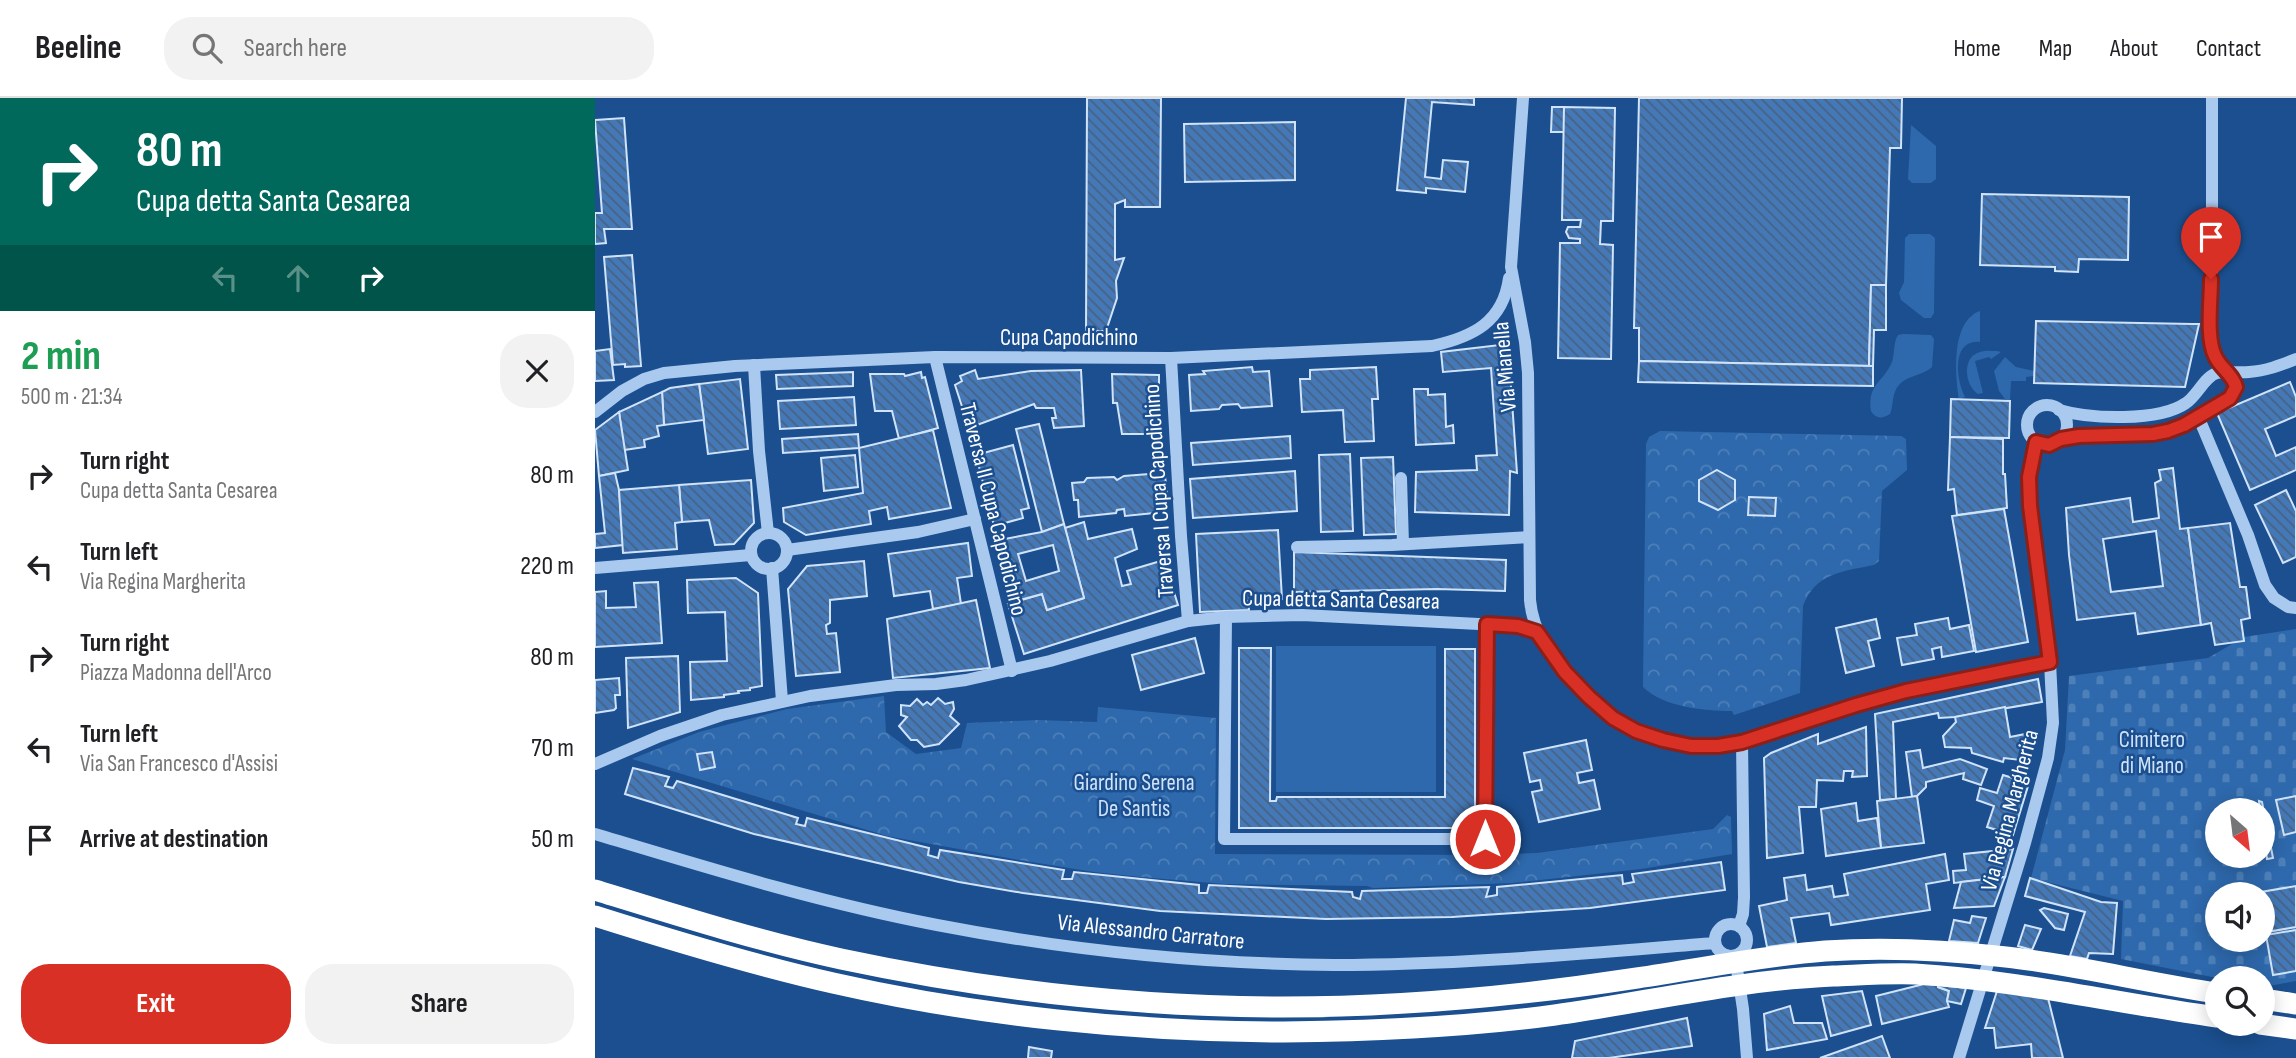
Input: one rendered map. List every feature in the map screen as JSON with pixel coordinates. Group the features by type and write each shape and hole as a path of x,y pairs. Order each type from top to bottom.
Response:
{"highway":[{"path":"595,890 753,937 839,958 926,976 1015,990 1103,999 1282,1007 1370,1005 1548,990 1825,951 1913,950 2007,957 2205,991"},
{"path":"595,916 746,961 921,1001 1101,1023 1191,1029 1294,1032 1461,1025 1551,1015 1748,985 1829,976 1913,974 2004,982 2205,1015"},
{"path":"2275,1001 2296,1004"},
{"path":"2275,1026 2296,1029"}],"street":[{"name":"Via Mianella","path":"1523,98 1511,267 1528,373 1530,600 1537,632"},
{"path":"2212,98 2212,346 2215,357 2228,373 2234,380 2234,394 2199,416 2168,431 2153,434 2103,434 2061,439 2049,445 2036,442 2028,431 2028,418 2041,406 2048,405 2085,415 2159,415 2185,404 2211,376 2218,373 2228,373 2252,372 2270,369 2296,359"},
{"name":"Cupa Capodichino","path":"595,412 622,391 644,379 664,373 754,365 935,357 1171,358 1432,346 1453,341 1487,323 1507,297 1511,267"},
{"name":"Traversa II Cupa Capodichino","path":"935,357 1012,671"},
{"name":"Traversa I Cupa Capodichino","path":"1171,358 1188,621"},
{"path":"754,365 759,451 768,533"},
{"path":"2059,410 2064,415 2066,426 2061,439"},
{"path":"2199,416 2265,584 2274,598 2288,607 2296,608"},
{"name":"Via Regina Margherita","path":"1959,1058 2025,842 2048,758 2053,723 2050,662 2030,506 2029,477 2036,442"},
{"path":"1401,478 1403,544"},
{"path":"787,550 918,533 975,520"},
{"path":"768,533 783,540 787,550 783,562 772,568 757,564 751,555 755,540 768,533"},
{"path":"1297,547 1529,537"},
{"path":"595,568 751,555"},
{"path":"772,568 782,701"},
{"name":"Cupa detta Santa Cesarea","path":"595,764 621,751 722,715 782,701 896,685 956,681 1012,671 1188,621 1302,615 1518,626 1537,632"},
{"path":"1226,617 1224,839 1485,839 1487,624"},
{"path":"1537,632 1565,672 1613,718 1636,731 1691,746 1718,746 1742,742 1906,691 2050,662"},
{"path":"1739,926 1744,897 1742,742"},
{"name":"Via Alessandro Carratore","path":"595,835 791,892 936,925 1091,948 1176,957 1333,965 1440,963 1715,943"},
{"path":"1729,925 1739,926 1746,934 1746,945 1735,956 1720,952 1715,943 1717,933 1729,925"},
{"path":"1735,956 1744,1009 1747,1058"}],"green space":[{"path":"1911,125 1936,146 1936,179 1931,183 1912,183 1908,179"},
{"path":"1909,234 1930,234 1935,238 1934,313 1931,318 1924,318 1901,300 1899,293 1904,282 1905,238"},
{"path":"1980,311 1980,342 1964,347 1958,362 1959,381 1965,397 1959,399 1957,349 1964,325"},
{"path":"1898,335 1931,335 1934,339 1932,367 1902,382 1895,392 1890,414 1877,417 1871,411 1871,395 1892,362"},
{"path":"1982,351 2001,352 1991,359 1989,357 1975,361 1983,393 1978,394 1968,379 1970,360"},
{"path":"2005,357 2016,367 2034,371 2034,376 2026,377 2026,381 2011,381 2010,400 2005,399 1999,391 1994,371"},
{"path":"1660,431 1901,436 1906,439 1907,470 1882,491 1879,561 1874,565 1842,572 1823,580 1808,595 1803,606 1800,693 1734,715 1732,711 1697,709 1673,703 1651,694 1643,687 1646,444 1649,437"},
{"name":"Cimitero di Miano","path":"2296,629 2296,981 2275,985 2275,966 2205,966 2205,976 2121,959 2123,901 2031,878 2065,750 2069,676 2208,658 2244,637"},
{"path":"1276,646 1436,646 1436,792 1276,792"},
{"name":"Giardino Serena De Santis","path":"884,696 886,732 916,754 961,748 967,723 1037,720 1097,722 1098,707 1216,718 1215,854 1537,853 1713,829 1727,815 1731,817 1732,854 1641,869 1512,883 1373,888 1225,884 1141,877 1019,860 887,836 632,759 699,732 787,709"}],"building":[{"path":"1087,98 1161,98 1160,207 1125,207 1125,200 1115,204 1115,260 1124,258 1116,281 1117,298 1106,331 1086,331"},
{"path":"1406,98 1474,98 1474,105 1432,102 1425,177 1441,179 1443,160 1468,162 1465,192 1426,188 1426,193 1397,190"},
{"path":"1639,98 1902,98 1901,148 1890,148 1886,285 1871,285 1869,366 1639,361 1639,328 1634,328"},
{"path":"1552,107 1564,107 1564,132 1551,132"},
{"path":"1564,107 1615,108 1613,221 1601,221 1600,244 1613,245 1611,359 1558,358 1560,243 1580,243 1580,239 1569,238 1566,232 1568,227 1580,227 1581,220 1562,220"},
{"path":"624,118 632,229 604,229 606,243 595,244 595,213 602,213 595,120"},
{"path":"1295,122 1295,180 1185,182 1184,124"},
{"path":"1982,194 2129,197 2128,260 2079,259 2078,272 2055,271 2055,267 1980,265"},
{"path":"632,255 641,366 625,367 625,364 613,365 604,257"},
{"path":"1871,285 1886,285 1886,330 1874,330 1873,366 1869,366"},
{"path":"2036,321 2199,324 2185,387 2034,383"},
{"path":"1508,344 1517,473 1510,471 1509,515 1415,512 1416,472 1477,470 1476,456 1497,455 1491,368 1443,372 1441,352"},
{"path":"610,349 614,380 595,381 595,351"},
{"path":"1639,361 1873,366 1873,386 1638,382"},
{"path":"1252,367 1253,372 1269,371 1272,406 1241,408 1238,404 1222,405 1219,409 1191,411 1189,375 1205,374 1203,371"},
{"path":"1376,367 1378,399 1372,399 1374,441 1345,442 1343,410 1302,412 1300,379 1310,379 1310,370"},
{"path":"975,370 978,379 1031,371 1081,370 1084,426 1054,428 1054,408 1036,408 1034,404 969,428 955,385 962,381 960,376"},
{"path":"853,372 853,386 777,389 776,375"},
{"path":"921,372 922,378 925,377 938,428 899,439 892,411 875,411 870,374 905,376"},
{"path":"1112,374 1159,375 1159,434 1122,434 1117,403 1113,403"},
{"path":"740,379 748,449 708,454 699,384"},
{"path":"2290,382 2296,397 2296,416 2265,429 2276,456 2296,447 2296,470 2250,490 2217,413"},
{"path":"699,384 704,420 664,425 662,392 670,388"},
{"path":"1414,389 1428,389 1428,395 1445,394 1446,427 1453,425 1454,443 1416,445"},
{"path":"662,392 664,425 657,426 659,436 644,440 645,447 624,450 619,412"},
{"path":"854,397 856,425 780,429 778,401"},
{"path":"1951,399 2010,401 2009,438 1950,437"},
{"path":"619,412 628,470 599,476 595,430"},
{"path":"1039,424 1064,524 1042,532 1016,429"},
{"path":"933,430 951,508 889,519 887,507 869,511 871,524 806,535 784,522 783,508 863,493 859,448"},
{"path":"858,434 859,448 783,453 782,439"},
{"path":"1290,436 1291,458 1193,465 1191,443"},
{"path":"1950,437 2003,439 2007,508 1957,515 1954,489 1948,490"},
{"path":"1013,445 1029,508 1021,510 1023,518 994,526 976,455"},
{"path":"1350,454 1353,531 1321,532 1319,455"},
{"path":"855,455 858,487 824,491 821,458"},
{"path":"1393,457 1396,534 1364,535 1361,458"},
{"path":"2173,468 2180,529 2188,528 2201,625 2138,634 2135,613 2077,620 2066,508 2130,498 2133,522 2159,518 2155,483 2161,480 2159,470","holes":["2156,531 2163,586 2111,592 2103,539"]},
{"path":"1717,470 1735,480 1735,500 1718,510 1699,501 1699,480"},
{"path":"1295,471 1297,511 1193,518 1190,479"},
{"path":"615,473 623,545 595,548 595,534 605,533 599,476"},
{"path":"1149,474 1153,477 1165,476 1167,493 1162,494 1164,512 1125,516 1124,509 1117,510 1116,513 1079,517 1078,500 1074,500 1072,483 1084,482 1087,478 1114,477 1117,480 1124,476"},
{"path":"751,480 754,523 734,544 715,545 709,520 682,522 679,485"},
{"path":"679,485 682,522 675,523 677,549 623,553 619,490"},
{"path":"2286,490 2296,511 2296,557 2283,563 2255,505"},
{"path":"1749,497 1776,498 1775,516 1748,515"},
{"path":"2004,509 2028,642 1976,652 1952,516"},
{"path":"1084,522 1088,539 1132,529 1137,549 1115,558 1122,586 1131,584 1127,571 1164,560 1178,605 1024,654 1008,604 1042,594 1047,610 1084,598 1065,528"},
{"path":"2230,523 2240,587 2246,587 2250,618 2241,620 2244,641 2215,645 2211,623 2201,625 2188,528"},
{"path":"1064,524 1084,598 1047,610 1042,594 1016,601 999,540 1042,532","holes":["1053,545 1059,571 1026,581 1018,554"]},
{"path":"1278,530 1282,599 1248,601 1249,610 1200,612 1196,534"},
{"path":"968,543 972,576 957,578 961,604 933,609 930,591 894,596 888,554"},
{"path":"1294,552 1506,560 1505,591 1437,589 1294,592"},
{"path":"864,561 867,596 830,600 827,634 836,633 840,672 796,676 788,589 807,566"},
{"path":"736,578 758,593 762,686 724,697 691,700 690,662 727,661 725,612 688,613 687,580"},
{"path":"658,582 662,643 595,647 595,592 606,591 606,608 636,607 634,583"},
{"path":"976,600 990,668 893,678 887,619"},
{"path":"1948,618 1950,629 1969,625 1974,651 1942,657 1941,647 1932,649 1934,659 1902,665 1897,638 1917,635 1915,624"},
{"path":"1876,619 1880,638 1868,641 1874,666 1846,673 1836,628"},
{"path":"1195,638 1204,673 1141,690 1132,655"},
{"path":"1239,648 1271,648 1270,801 1276,801 1277,797 1445,797 1445,649 1475,649 1475,828 1239,828"},
{"path":"678,656 680,712 628,728 626,658"},
{"path":"619,678 620,695 615,695 616,708 595,713 595,680"},
{"path":"2038,679 2042,702 1955,717 1939,718 1938,713 1893,722 1896,799 1880,800 1875,714"},
{"path":"938,698 945,704 953,702 954,709 950,716 959,724 939,744 924,747 917,740 911,740 899,726 907,717 901,715 901,705 910,706 917,699 923,705 927,702 931,705"},
{"path":"2005,707 2010,737 2025,734 2020,760 2004,758 2003,762 1972,753 1971,748 1945,747 1943,736 1956,722 1955,717"},
{"path":"1866,727 1867,776 1852,777 1853,771 1844,771 1843,781 1817,780 1816,807 1799,807 1803,853 1767,858 1764,758 1818,734 1818,744"},
{"path":"1586,740 1592,770 1577,773 1579,783 1594,780 1600,809 1539,822 1532,792 1542,790 1540,780 1530,782 1524,753"},
{"path":"1920,750 1923,768 1960,759 1987,769 1981,785 1963,779 1964,773 1926,782 1926,787 1912,797 1906,752"},
{"path":"712,752 715,767 700,770 697,754"},
{"path":"633,768 669,777 665,786 673,788 677,781 798,818 796,824 805,826 807,818 929,848 928,855 938,858 940,850 1064,870 1062,879 1072,879 1074,872 1199,885 1199,893 1207,893 1209,885 1352,892 1353,897 1360,899 1362,891 1489,887 1486,897 1497,895 1497,887 1622,875 1623,884 1634,882 1632,874 1721,862 1725,890 1590,908 1452,917 1326,919 1160,911 959,882 754,834 625,794"},
{"path":"2003,775 2029,783 2013,835 1987,827 1994,806 1977,800 1980,788 1997,793"},
{"path":"1917,796 1924,843 1881,848 1877,801"},
{"path":"2296,796 2296,832 2284,835 2276,800"},
{"path":"1856,803 1858,821 1877,818 1881,848 1826,856 1821,809"},
{"path":"2013,849 2005,877 1954,883 1953,871 1966,870 1964,854"},
{"path":"1945,854 1949,880 1926,884 1930,910 1831,925 1829,913 1791,918 1796,943 1767,947 1759,906 1787,900 1784,878 1805,875 1807,890 1832,886 1834,897 1848,895 1844,874"},
{"path":"2005,877 1994,906 1954,908 1961,882"},
{"path":"2030,878 2101,902 2117,903 2113,954 2089,953 2087,959 2070,956 2085,912 2025,896"},
{"path":"2296,886 2296,927 2275,931 2275,890"},
{"path":"2044,908 2068,914 2064,930 2055,928 2040,910"},
{"path":"1972,916 1986,918 1978,943 1949,941 1954,920 1970,923"},
{"path":"2025,925 2041,929 2032,950 2018,946"},
{"path":"2296,930 2296,971 2275,975 2275,966 2271,966 2269,952 2275,952 2275,934"},
{"path":"1924,984 1938,985 1949,991 1949,1007 1882,1024 1876,996"},
{"path":"1938,985 1966,988 1961,1004 1947,1001 1949,991"},
{"path":"1862,991 1871,1025 1831,1036 1822,996"},
{"path":"1997,991 2048,998 2063,1058 2032,1058 2031,1044 1996,1048 1994,1028 1985,1028"},
{"path":"1790,1006 1794,1023 1822,1023 1827,1039 1767,1050 1764,1014"},
{"path":"1687,1018 1692,1046 1609,1058 1572,1058 1575,1041"},
{"path":"1882,1036 1890,1058 1820,1058"},
{"path":"1029,1047 1052,1051 1051,1058 1028,1058"}],"route":[{"path":"1485,839 1487,624 1518,626 1537,632 1565,672 1613,718 1636,731 1691,746 1718,746 1742,742 1799,722 1906,691 2050,662 2030,506 2029,477 2036,442 2049,445 2061,439 2079,436 2153,434 2168,431 2184,425 2230,398 2236,387 2234,380 2215,357 2212,346 2211,279"}]}
